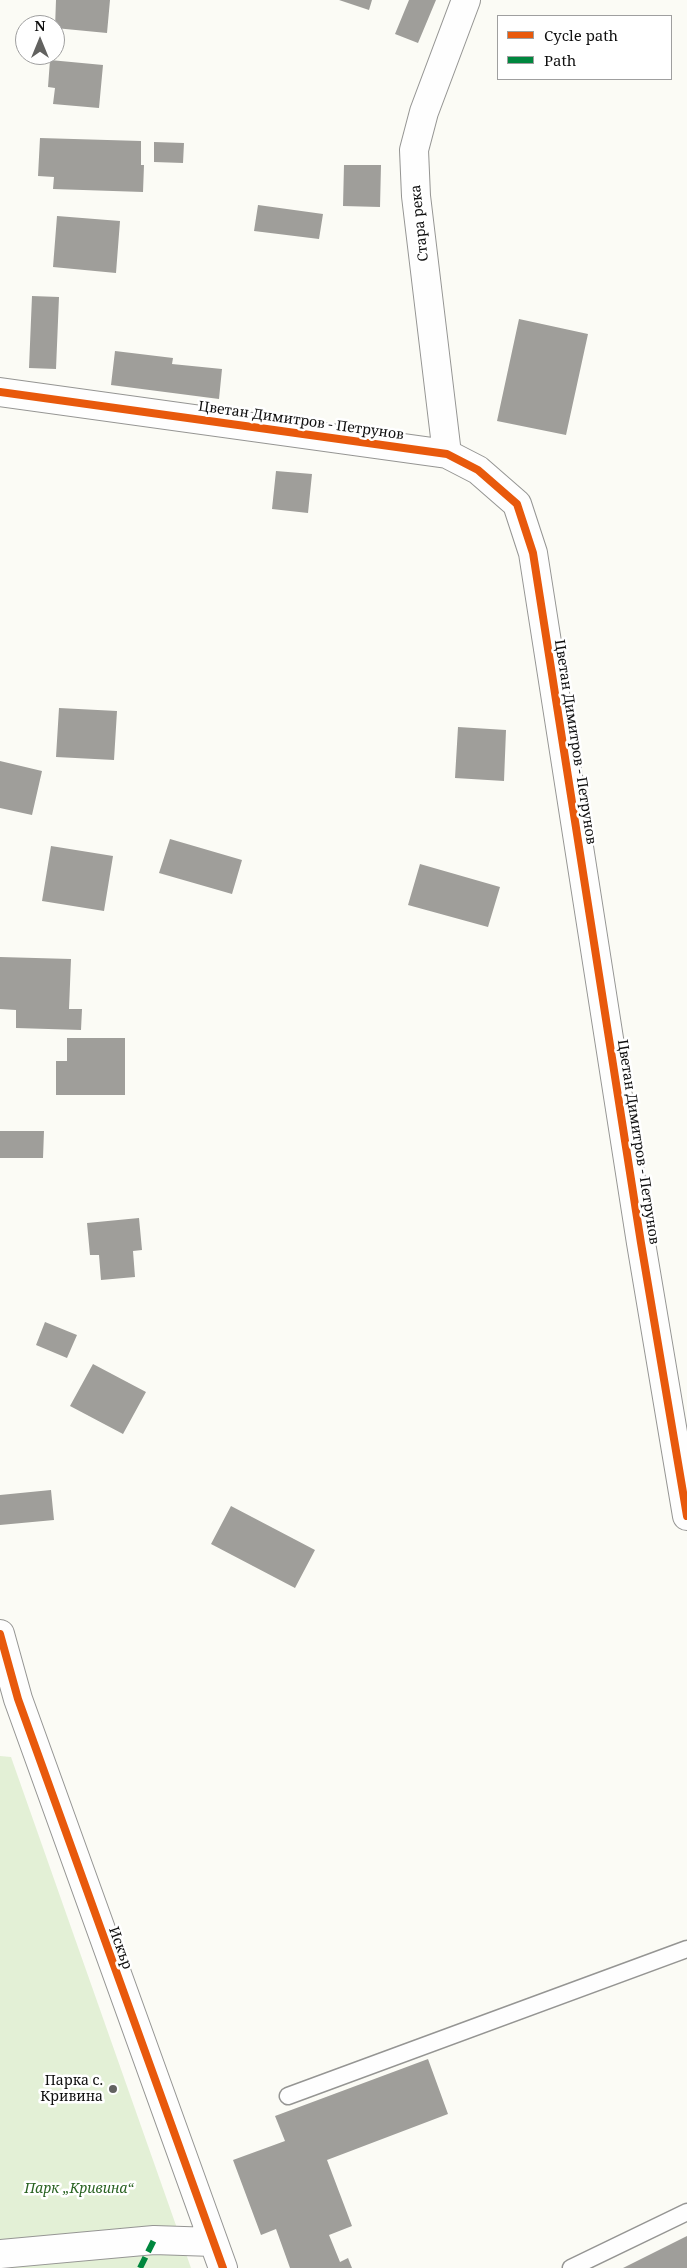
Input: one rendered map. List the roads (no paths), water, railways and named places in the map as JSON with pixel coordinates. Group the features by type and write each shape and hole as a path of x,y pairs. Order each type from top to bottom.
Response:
{"street":[{"name":"Стара река","path":"447,454 416,196 414,150 424,112 466,0"},
{"name":"Цветан Димитров - Петрунов","path":"0,392 447,454 478,470 517,504 533,553 641,1243 687,1516"},
{"name":"Искър","path":"0,1634 18,1699 223,2268"},
{"path":"0,2254 154,2240 213,2242"}],"lane":[{"path":"288,2096 687,1949"},
{"path":"571,2268 687,2212"}],"place":[{"name":"Парка с. Кривина","path":"113,2089"}],"park label":[{"name":"Парк „Кривина“","path":"79,2189"}]}
